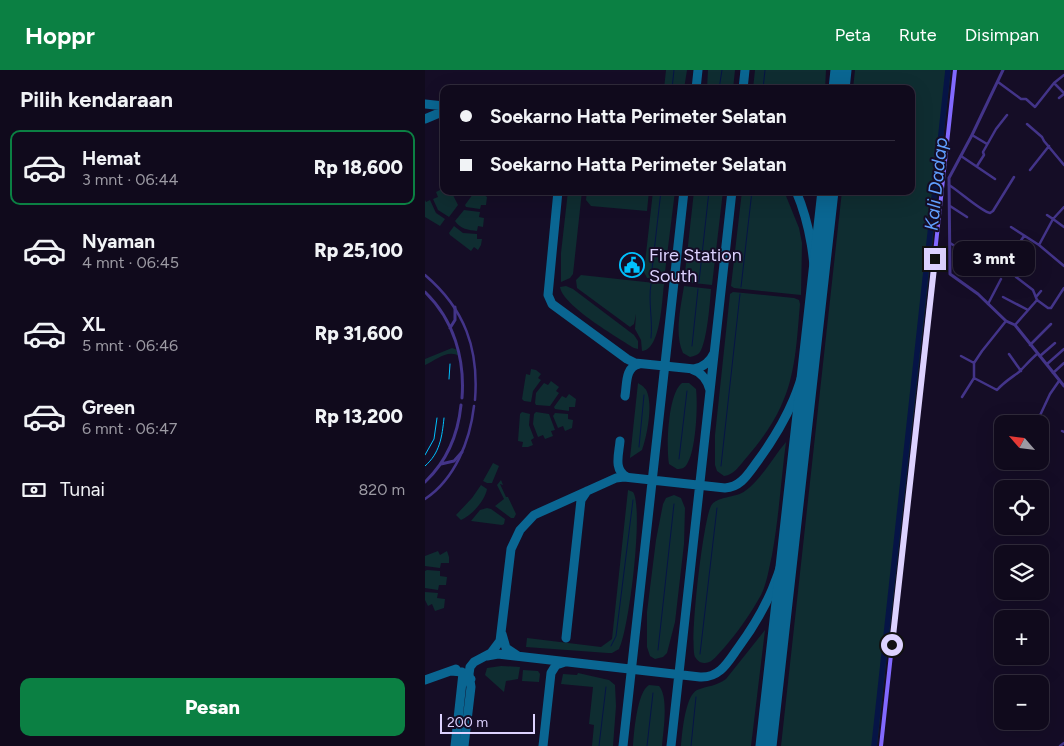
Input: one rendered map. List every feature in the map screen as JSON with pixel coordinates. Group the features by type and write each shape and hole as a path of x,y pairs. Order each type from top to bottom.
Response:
{"main road":[{"path":"881,746 955,70"}],"street":[{"path":"1003,70 972,135 949,177 950,272 951,276 970,288 1015,326 1062,383 1050,394 1040,415"},
{"path":"998,82 1021,100 1026,98 1035,107 1054,83 1064,75"},
{"path":"1054,83 1064,93 1059,98"},
{"path":"977,166 996,129 1007,116"},
{"path":"1027,124 1042,137 1064,165"},
{"path":"972,135 987,144"},
{"path":"1031,170 1049,146"},
{"path":"961,156 995,179"},
{"path":"948,185 983,211 990,213 1014,177"},
{"path":"949,205 967,217"},
{"path":"1039,245 1053,218 1064,207"},
{"path":"1047,215 1064,227"},
{"path":"1011,227 1039,245 1064,266"},
{"path":"1012,259 1012,254 1024,236"},
{"path":"949,242 971,256"},
{"path":"425,275 438,286 455,307 467,333 473,350 476,370 475,400"},
{"path":"1016,277 1030,287 1036,298 1050,308 1064,288"},
{"path":"987,304 1001,279"},
{"path":"1015,326 1041,291"},
{"path":"425,292 438,306 450,328 461,358 463,376 462,398"},
{"path":"1003,297 1028,310"},
{"path":"450,328 455,320 455,307"},
{"path":"962,397 974,378 974,363 1006,320"},
{"path":"1030,345 1051,324"},
{"path":"974,378 996,390 1005,381 1021,371 1026,363 1055,343"},
{"path":"1046,365 1064,349"},
{"path":"1009,354 1021,371"},
{"path":"961,356 974,363"},
{"path":"1053,373 1064,363"},
{"path":"425,482 441,464 455,436 461,404"},
{"path":"425,500 445,481 462,452 469,435 474,406"},
{"path":"441,464 455,461 462,452"},
{"path":"1060,746 1064,743"}],"green space":[{"path":"666,70 687,70 685,85 664,85"},
{"path":"708,70 735,70 733,85 707,85"},
{"path":"755,70 826,70 825,85 753,85"},
{"path":"855,70 951,70 877,746 781,746 842,195 915,195 915,85 853,85"},
{"path":"440,190 440,195 453,195 458,205 449,217 438,210 433,199 438,197 436,192"},
{"path":"472,195 484,195 487,197 486,205 481,205 480,209 466,207 465,205"},
{"path":"568,195 582,195 573,274 570,278 561,282 561,253"},
{"path":"587,195 649,195 647,211 591,206 586,200"},
{"path":"653,195 675,195 664,280 647,278 644,272"},
{"path":"694,195 723,195 712,285 684,282"},
{"path":"742,195 786,195 799,228 802,243 801,295 734,288 731,286"},
{"path":"425,200 426,202 430,200 436,213 445,219 440,226 425,217"},
{"path":"464,210 480,212 479,217 484,218 483,227 478,226 477,231 459,226 455,221"},
{"path":"454,226 463,233 477,234 477,239 482,239 478,250 474,247 471,251 450,235 449,233"},
{"path":"581,275 664,284 657,333 648,348 642,351 641,340 635,329 636,314 634,324 630,327 577,288 576,280"},
{"path":"566,286 573,289 634,335 638,341 638,349 580,312 563,295 560,287"},
{"path":"684,286 711,289 705,339 700,352 690,357 683,353 679,337 679,320"},
{"path":"733,292 794,298 799,300 800,304 793,369 781,406 770,426 752,451 734,472 724,476 717,471 715,465 715,435 730,294"},
{"path":"452,348 458,350 459,356 446,354 425,365 425,359"},
{"path":"531,369 541,374 538,378 541,380 533,391 531,402 522,399 526,374 530,375"},
{"path":"551,381 559,387 556,391 559,393 550,406 536,405 536,393 544,383 548,385"},
{"path":"638,383 645,388 647,393 649,401 648,422 642,450 630,458"},
{"path":"682,383 689,383 696,389 697,406 690,458 685,466 677,469 669,464 668,434 674,397"},
{"path":"569,394 576,399 575,407 569,407 569,411 555,409 554,407 562,396 566,398"},
{"path":"522,412 530,414 529,425 534,438 531,440 533,445 528,447 522,447 523,442 518,441 520,414"},
{"path":"536,412 549,414 555,430 551,431 553,436 545,439 543,435 538,437 533,424"},
{"path":"555,413 568,414 568,419 573,420 572,428 565,431 563,426 558,428 553,416"},
{"path":"786,442 772,555 763,590 744,622 724,648 710,662 701,662 695,657 695,607 704,534 711,506 717,500 741,493 751,487"},
{"path":"493,463 499,466 492,483 487,483 483,481"},
{"path":"501,480 503,485 500,484 516,514 514,518 511,518 495,506 504,499 497,485"},
{"path":"481,485 487,489 481,503 473,512 461,520 456,515"},
{"path":"628,490 633,492 636,502 636,544 631,595 623,638 619,649 608,653 526,647 527,638 601,647 612,639"},
{"path":"674,495 681,498 685,508 684,544 675,622 667,653 663,657 655,659 650,656 647,647 647,612 656,540 663,504 666,498"},
{"path":"487,508 505,519 504,524 471,521 480,510"},
{"path":"438,551 440,555 447,551 449,563 441,563 440,568 425,566 425,556"},
{"path":"425,571 440,571 440,576 447,577 446,585 439,585 438,590 425,588"},
{"path":"425,592 438,593 437,598 445,599 444,608 435,611 432,604 428,606 425,600"},
{"path":"765,630 751,746 681,746 687,707 693,694 697,690 716,685 726,679"},
{"path":"501,666 520,667 518,679 506,681 504,692 485,675 487,668"},
{"path":"523,670 538,671 540,674 539,682 522,681"},
{"path":"578,673 609,680 615,685 616,706 613,746 592,746 594,725 589,724 593,687 561,684 563,674 577,675"},
{"path":"649,685 659,686 664,698 665,715 662,746 633,746 639,704 645,689"}],"waterway":[{"path":"672,85 674,70"},
{"path":"720,85 722,70"},
{"path":"763,85 765,70"},
{"name":"Kali Dadap","path":"874,746 948,70"},
{"path":"651,278 661,195"},
{"path":"699,282 709,195"},
{"path":"741,287 752,195"},
{"path":"651,284 651,338"},
{"path":"692,346 698,289"},
{"path":"721,466 740,294"},
{"path":"679,459 687,391"},
{"path":"639,447 644,395"},
{"path":"611,646 616,636 633,500"},
{"path":"658,650 674,504"},
{"path":"700,654 717,508"},
{"path":"599,746 606,687"},
{"path":"647,746 653,693"},
{"path":"691,746 696,697"}],"taxiway":[{"path":"696,85 698,70"},
{"path":"743,85 745,70"},
{"path":"425,104 440,106"},
{"path":"425,119 440,113"},
{"path":"558,195 548,295 552,304 635,363 694,369 706,364 714,353"},
{"path":"623,746 684,195"},
{"path":"671,746 732,195"},
{"path":"798,195 809,231 815,271 816,299"},
{"path":"464,746 471,687 470,667 474,662 491,653 500,641 511,549 520,530 534,515 616,478 624,477 725,488 740,482 768,446 787,415 805,367 813,329"},
{"path":"625,396 629,372 634,366 639,364"},
{"path":"691,369 703,376 710,390"},
{"path":"620,441 618,466 627,477"},
{"path":"566,638 581,500 587,491"},
{"path":"487,656 498,654 700,677 713,675 731,659 765,605 783,559 791,524"},
{"path":"502,634 506,648 518,656"},
{"path":"543,746 551,673 556,665 565,662"},
{"path":"425,680 456,669"},
{"path":"451,671 462,672 471,679"},
{"path":"455,746 463,673"},
{"path":"764,746 769,725"}],"runway":[{"path":"839,85 841,70"},
{"path":"766,746 828,195"}],"tram line":[{"path":"449,379 450,364"},
{"path":"425,455 434,439 437,418"},
{"path":"425,466 437,450 444,418"}],"place":[{"name":"Fire Station South","path":"632,265"}],"route":[{"path":"892,645 935,259"}]}
